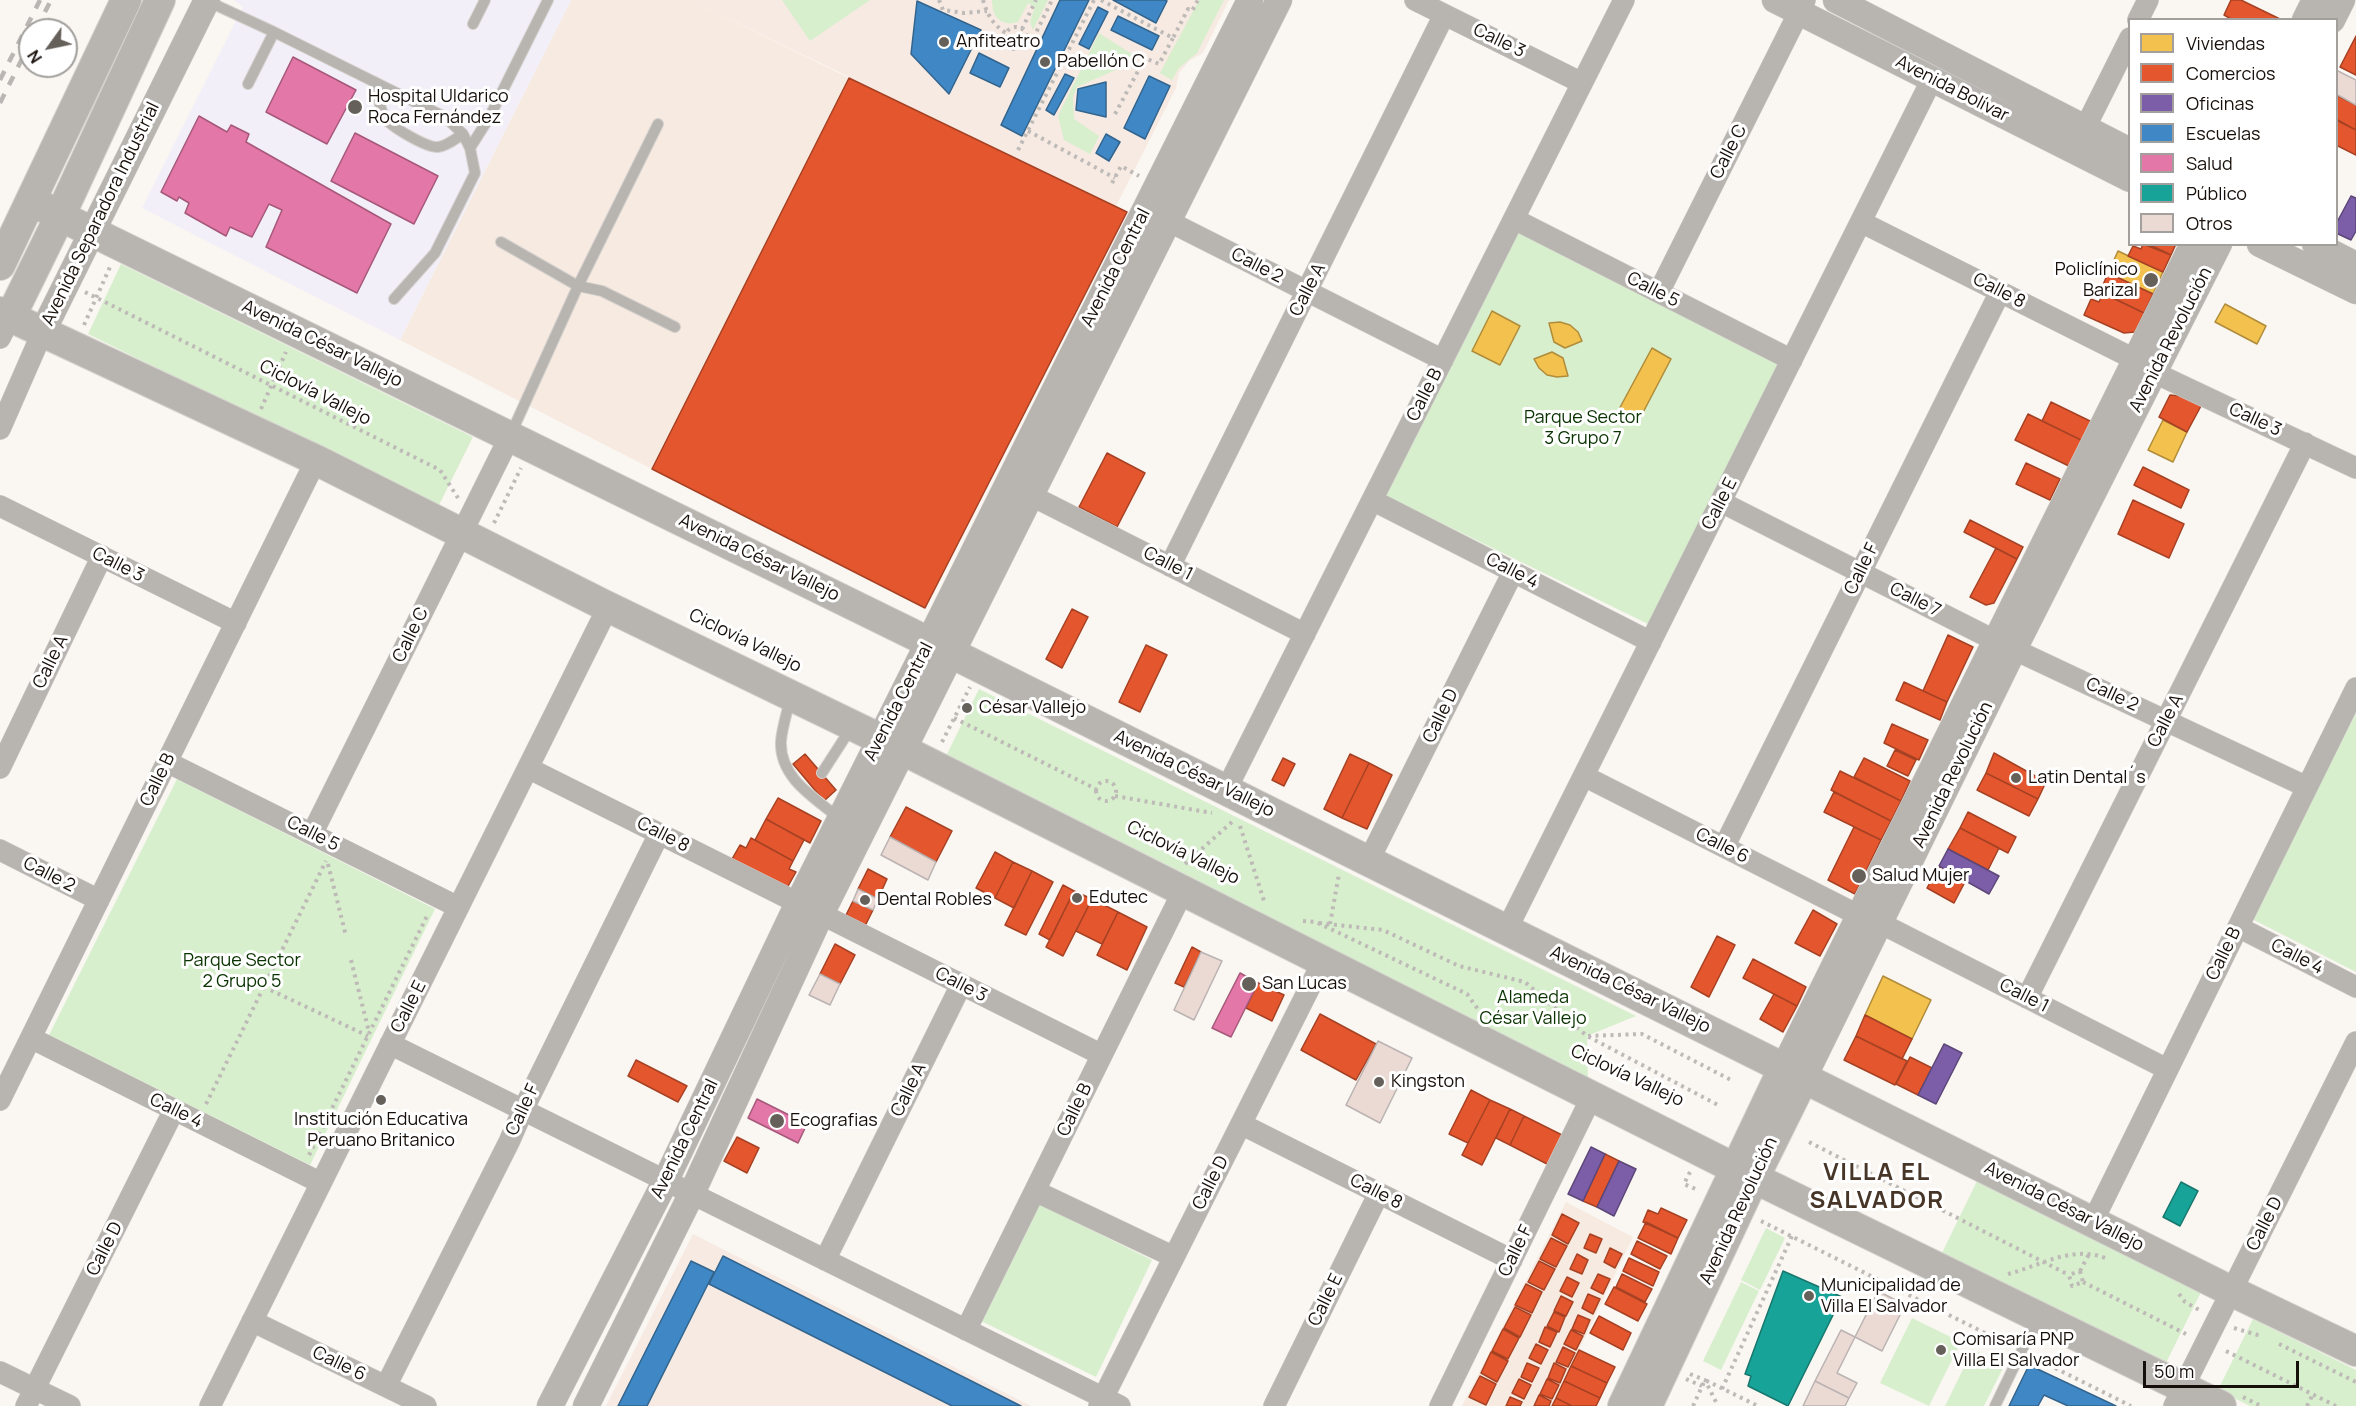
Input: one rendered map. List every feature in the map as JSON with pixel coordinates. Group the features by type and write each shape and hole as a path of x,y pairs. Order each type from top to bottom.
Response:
{"main road":[{"path":"0,265 126,0"},
{"name":"Avenida Separadora Industrial","path":"3,322 60,216 159,0"},
{"name":"Avenida César Vallejo","path":"31,200 980,668 1223,806 1359,856 2231,1291 2356,1351"},
{"path":"3,322 42,333 471,532 608,607 930,764 1185,877 1323,961 1745,1173 2039,1317 2179,1396 2221,1406"},
{"name":"Avenida Revolución","path":"1647,1406 1730,1206 1794,1072"},
{"name":"Avenida Revolución","path":"1623,1406 1730,1206"}],"street":[{"name":"Avenida Central","path":"550,1406 809,909 940,648 1157,188 1250,0"},
{"name":"Avenida Central","path":"940,648 1030,495 1279,0"},
{"name":"Calle 3","path":"1415,0 1582,83"},
{"name":"Calle B","path":"1223,806 1305,634 1624,0"},
{"name":"Avenida Bolívar","path":"1775,0 1802,6 1932,79 2128,178"},
{"name":"Avenida Bolívar","path":"1836,0 2128,151"},
{"path":"2140,18 2148,0"},
{"path":"2306,18 2315,0"},
{"path":"2333,18 2342,0"},
{"name":"Avenida Separadora Industrial","path":"0,429 42,333 207,1"},
{"name":"Calle C","path":"1659,292 1802,6"},
{"name":"Calle A","path":"1170,566 1444,15"},
{"path":"2085,128 2128,42"},
{"name":"Calle E","path":"1507,929 1932,79"},
{"name":"Calle 5","path":"1514,219 1792,360"},
{"name":"Calle 2","path":"1168,221 1443,360"},
{"name":"Calle 8","path":"1861,222 2145,367"},
{"name":"Avenida Revolución","path":"2145,367 2192,246"},
{"name":"Avenida Revolución","path":"1794,1072 2145,367 2218,246"},
{"path":"2264,246 2356,291"},
{"path":"2319,246 2356,265"},
{"name":"Calle F","path":"1724,847 2001,292"},
{"name":"Calle 3","path":"2145,367 2356,468"},
{"name":"Calle C","path":"312,834 521,441"},
{"name":"Calle A","path":"2027,998 2305,443"},
{"name":"Calle B","path":"0,1100 316,460"},
{"name":"Calle 1","path":"1030,495 1305,634"},
{"name":"Calle 4","path":"1372,500 1651,642"},
{"name":"Calle 7","path":"1721,502 2005,645"},
{"name":"Calle 3","path":"0,506 236,623"},
{"name":"Calle A","path":"0,768 102,556"},
{"name":"Calle D","path":"1359,856 1513,572"},
{"name":"Calle E","path":"210,1406 608,607"},
{"name":"Calle 2","path":"2005,645 2307,787"},
{"name":"Calle B","path":"2093,1221 2356,688"},
{"name":"Avenida Central","path":"586,1406 692,1193 809,909 840,819 892,744"},
{"name":"Calle 5","path":"168,762 458,907"},
{"name":"Calle 8","path":"528,768 809,909"},
{"name":"Calle 6","path":"1584,776 1870,919"},
{"name":"Calle F","path":"386,1386 509,1142 659,834"},
{"name":"Calle 2","path":"0,850 99,900"},
{"name":"Calle B","path":"966,1330 1102,1055 1185,877"},
{"name":"Calle 3","path":"809,909 1102,1055"},
{"name":"Calle 1","path":"1870,919 2167,1070"},
{"name":"Calle 4","path":"2238,927 2356,987"},
{"name":"Calle D","path":"1108,1403 1174,1257 1323,961"},
{"name":"Calle A","path":"825,1260 961,985"},
{"name":"Calle 4","path":"31,1038 321,1183"},
{"name":"Calle D","path":"2179,1396 2356,1042"},
{"path":"390,1044 1108,1403"},
{"name":"Calle F","path":"1440,1406 1592,1096"},
{"name":"Calle D","path":"31,1397 174,1110"},
{"name":"Calle 8","path":"1241,1124 1512,1260"},
{"path":"1035,1191 1174,1257"},
{"name":"Calle E","path":"1274,1406 1379,1193"},
{"name":"Calle 6","path":"252,1321 426,1406"},
{"path":"0,1372 31,1397 70,1406"}],"lane":[{"path":"473,24 485,0"},
{"path":"470,148 489,118 548,0"},
{"path":"207,1 445,117 463,134 470,148 475,173 435,253 394,299"},
{"path":"248,84 274,32"},
{"path":"375,82 385,117 390,123 425,145 436,147 446,145 463,134"},
{"path":"521,441 578,286 658,124"},
{"path":"501,242 578,286 602,291 675,327"},
{"path":"791,696 781,742 790,774 799,786 811,790 840,819"},
{"path":"822,773 852,726"},
{"path":"1995,1406 2039,1317"}],"path":[{"path":"939,0 943,10 964,13 987,11"},
{"path":"983,0 998,28 1006,33"},
{"path":"1023,29 1036,0"},
{"path":"1026,43 1029,47 1052,0"},
{"path":"1018,150 1094,0"},
{"path":"1101,0 1173,38"},
{"path":"1065,58 1145,58 1159,64 1188,9 1192,11 1198,0"},
{"path":"1006,33 1012,28 1023,29"},
{"path":"1006,33 1006,44 1011,49 1019,49 1026,43 1027,35 1023,29"},
{"path":"1115,114 1145,58"},
{"path":"1028,131 1115,178"},
{"path":"1112,183 1121,166 1157,188"},
{"path":"74,348 120,245"},
{"name":"Ciclovía Vallejo","path":"67,282 440,470 471,532"},
{"path":"259,415 286,350"},
{"path":"471,532 521,441"},
{"path":"930,764 980,668"},
{"path":"954,718 1096,789"},
{"path":"1096,789 1103,782 1110,782 1115,786 1115,796"},
{"path":"1096,789 1097,795 1102,800 1108,801 1115,796 1223,806 1238,817 1268,910 1260,907"},
{"path":"1185,877 1238,817"},
{"path":"1330,924 1337,879 1359,856"},
{"path":"327,859 337,864"},
{"path":"327,859 346,936"},
{"path":"197,1121 327,859"},
{"path":"308,1159 430,911"},
{"path":"1296,921 1383,930 1460,966 1525,982 1587,1036 1720,1106"},
{"path":"1316,922 1467,994 1481,1013"},
{"path":"351,960 368,1035"},
{"path":"264,987 368,1035"},
{"path":"1587,1036 1642,1034 1733,1081"},
{"path":"1809,1142 2069,1275 2072,1286 2083,1282"},
{"path":"1700,1150 1684,1184 2131,1406"},
{"path":"1722,1389 1792,1236"},
{"path":"2002,1274 2076,1254 2089,1254 2110,1260"},
{"path":"2069,1275 2079,1271 2083,1282 2186,1334"},
{"path":"2177,1292 2185,1302 2217,1319 2237,1329 2259,1335 2356,1382"},
{"path":"2226,1351 2336,1406"},
{"path":"1683,1371 1758,1406"},
{"path":"1681,1377 1702,1386"},
{"path":"1693,1406 1705,1380"},
{"path":"1705,1380 1718,1405"},
{"path":"2307,1406 2313,1394"}],"shaded area":[{"name":"Hospital Uldarico Roca Fernández","path":"234,0 571,0 400,340 142,208 243,7"},
{"path":"571,0 690,0 849,78 652,469 400,340"},
{"path":"690,0 1229,0 1203,53 1189,61 1179,73 1176,88 1116,206"},
{"path":"1566,1202 1633,1237 1552,1406 1462,1406"},
{"path":"693,1234 1031,1406 606,1406"}],"green space":[{"path":"782,0 870,0 810,41"},
{"path":"992,0 1048,0 1033,30 1030,22 1035,7 1028,3 1018,22 1007,23 1002,22 996,16"},
{"path":"1199,0 1224,0 1197,53 1179,68 1172,80 1160,73"},
{"path":"1099,33 1138,58 1136,61 1077,87 1073,97 1074,119 1099,136 1090,154 1064,140 1058,116"},
{"name":"Parque Sector 3 Grupo 7","path":"1518,232 1780,364 1648,624 1386,496"},
{"path":"121,264 473,437 438,507 88,334"},
{"name":"Alameda César Vallejo","path":"979,689 1636,1016 1587,1036 1588,1080 945,758"},
{"path":"2356,713 2356,972 2252,919"},
{"name":"Parque Sector 2 Grupo 5","path":"177,779 435,909 310,1165 49,1035"},
{"path":"1978,1179 2202,1290 2166,1363 1942,1253"},
{"path":"1035,1202 1152,1260 1096,1377 979,1320"},
{"path":"1766,1228 1785,1238 1760,1290 1741,1280"},
{"path":"1741,1282 1759,1291 1721,1370 1703,1361"},
{"path":"1912,1318 1961,1342 1929,1406 1880,1383"},
{"path":"2253,1319 2356,1370 2356,1406 2250,1406 2218,1390"},
{"path":"1973,1349 2004,1366 1984,1406 1945,1406"}],"building: Viviendas":[{"path":"2118,251 2163,272 2153,294 2108,273"},
{"path":"2225,304 2266,326 2257,344 2215,322"},
{"path":"1492,311 1520,326 1500,365 1472,351"},
{"path":"1560,322 1570,325 1578,332 1582,341 1565,348 1554,342 1549,323"},
{"path":"1652,348 1671,359 1637,424 1617,413"},
{"path":"1552,352 1563,358 1568,376 1547,375 1539,368 1534,359"},
{"path":"2163,420 2187,432 2173,462 2148,450"},
{"path":"1883,976 1931,1000 1912,1039 1865,1015"}],"building: Comercios":[{"path":"2231,0 2241,0 2278,18 2229,18 2224,15"},
{"path":"2356,36 2356,75 2340,67"},
{"path":"849,78 1127,212 925,608 652,469"},
{"path":"2338,96 2356,105 2356,130 2338,120"},
{"path":"2338,121 2356,130 2356,155 2338,146"},
{"path":"2133,246 2141,249 2142,246 2148,246 2171,255 2163,272 2128,256"},
{"path":"2152,246 2175,246 2171,255"},
{"path":"2108,273 2153,294 2144,313 2100,292"},
{"path":"2103,293 2144,313 2135,332 2124,333 2084,315 2091,299 2099,302"},
{"path":"2170,395 2181,396 2201,406 2187,432 2159,417"},
{"path":"2051,402 2092,422 2083,441 2042,421"},
{"path":"2028,414 2083,441 2071,467 2015,440"},
{"path":"1107,453 1145,473 1117,527 1079,507"},
{"path":"2026,463 2060,479 2050,500 2016,484"},
{"path":"2143,467 2189,490 2181,508 2134,485"},
{"path":"2133,500 2184,524 2169,558 2118,534"},
{"path":"1970,520 2023,547 2017,559 1964,532"},
{"path":"1996,548 2017,559 1994,603 1986,605 1970,597"},
{"path":"1072,609 1088,617 1062,668 1046,659"},
{"path":"1948,635 1973,647 1947,702 1923,691"},
{"path":"1146,645 1167,655 1140,712 1119,702"},
{"path":"1904,682 1947,702 1940,720 1896,700"},
{"path":"1892,724 1928,740 1919,760 1884,743"},
{"path":"1895,750 1916,760 1908,776 1887,766"},
{"name":"Latin Dental´s","path":"1994,753 2046,782 2038,799 1986,773"},
{"path":"805,754 836,790 824,801 793,764"},
{"path":"1350,754 1369,763 1342,818 1324,809"},
{"path":"1283,758 1295,764 1284,786 1272,780"},
{"path":"1864,758 1910,781 1901,801 1854,777"},
{"path":"1369,763 1392,775 1367,829 1342,818"},
{"path":"1840,771 1901,801 1891,821 1831,790"},
{"path":"1986,773 2038,799 2029,816 1977,790"},
{"path":"1834,792 1891,821 1881,840 1824,812"},
{"path":"778,798 821,821 810,843 766,819"},
{"path":"906,807 952,831 936,862 890,837"},
{"path":"1968,812 2016,837 2008,853 1960,828"},
{"path":"766,819 804,840 793,861 755,840"},
{"path":"1854,827 1881,840 1855,894 1828,880"},
{"path":"1960,828 1999,848 1988,870 1948,849"},
{"path":"751,838 793,861 789,869 796,872 787,888 732,859 740,845 746,848"},
{"path":"995,852 1013,862 995,898 976,888"},
{"path":"1013,862 1032,871 1014,908 995,898"},
{"path":"1939,866 1966,880 1954,903 1927,888"},
{"path":"868,869 887,879 878,899 858,889"},
{"path":"1032,871 1053,882 1026,935 1005,925"},
{"path":"1063,885 1074,891 1050,940 1039,934"},
{"path":"1074,891 1092,899 1063,956 1046,947"},
{"path":"1092,899 1118,912 1102,944 1076,931"},
{"path":"853,901 873,910 865,926 846,915"},
{"path":"1813,910 1837,924 1820,956 1795,943"},
{"path":"1118,912 1147,927 1127,970 1097,955"},
{"path":"1717,936 1735,945 1709,997 1691,987"},
{"path":"835,944 855,955 840,984 820,974"},
{"path":"1192,947 1201,952 1184,987 1175,983"},
{"path":"1753,959 1806,987 1797,1006 1743,978"},
{"path":"1258,983 1284,995 1272,1021 1246,1008"},
{"path":"1774,994 1797,1006 1783,1032 1760,1019"},
{"path":"1320,1014 1376,1044 1356,1080 1301,1050"},
{"path":"1865,1015 1912,1039 1902,1059 1856,1036"},
{"path":"1856,1036 1907,1061 1895,1085 1844,1060"},
{"path":"1910,1057 1932,1068 1918,1095 1896,1084"},
{"path":"636,1060 687,1086 678,1102 628,1076"},
{"path":"1471,1090 1490,1100 1468,1143 1449,1134"},
{"path":"1490,1100 1510,1109 1482,1165 1462,1155"},
{"path":"1510,1109 1524,1116 1510,1145 1496,1138"},
{"path":"1524,1116 1564,1136 1549,1165 1510,1145"},
{"path":"737,1137 759,1148 747,1173 724,1161"},
{"path":"1605,1154 1619,1161 1597,1207 1583,1201"},
{"path":"1661,1208 1687,1220 1678,1238 1643,1222 1648,1210 1658,1214"},
{"path":"1562,1214 1579,1223 1568,1244 1552,1235"},
{"path":"1646,1222 1678,1238 1671,1254 1638,1238"},
{"path":"1590,1234 1602,1239 1596,1253 1584,1248"},
{"path":"1551,1238 1567,1246 1556,1267 1540,1259"},
{"path":"1637,1241 1667,1256 1660,1269 1631,1254"},
{"path":"1610,1248 1622,1254 1615,1268 1604,1262"},
{"path":"1577,1254 1588,1260 1582,1274 1570,1269"},
{"path":"1629,1258 1659,1272 1653,1286 1623,1271"},
{"path":"1539,1261 1555,1269 1544,1290 1528,1282"},
{"path":"1598,1274 1610,1279 1603,1294 1591,1288"},
{"path":"1622,1274 1652,1289 1645,1302 1616,1287"},
{"path":"1567,1277 1579,1283 1572,1297 1560,1291"},
{"path":"1526,1284 1542,1292 1532,1313 1515,1305"},
{"path":"1614,1287 1647,1304 1638,1321 1605,1304"},
{"path":"1588,1294 1600,1299 1593,1314 1582,1308"},
{"path":"1561,1296 1573,1302 1566,1316 1554,1311"},
{"path":"1515,1307 1531,1315 1520,1337 1504,1328"},
{"path":"1554,1312 1565,1317 1559,1332 1547,1326"},
{"path":"1578,1315 1590,1320 1584,1334 1572,1329"},
{"path":"1599,1316 1631,1333 1623,1350 1590,1333"},
{"path":"1545,1327 1557,1332 1550,1347 1539,1342"},
{"path":"1503,1329 1519,1338 1508,1359 1492,1351"},
{"path":"1571,1330 1583,1336 1576,1350 1564,1344"},
{"path":"1536,1344 1548,1350 1541,1364 1529,1358"},
{"path":"1563,1347 1575,1353 1568,1367 1556,1362"},
{"path":"1579,1350 1615,1367 1607,1383 1571,1366"},
{"path":"1491,1352 1508,1361 1497,1382 1481,1373"},
{"path":"1527,1363 1539,1368 1532,1382 1521,1377"},
{"path":"1554,1363 1566,1369 1560,1383 1548,1378"},
{"path":"1571,1366 1607,1383 1600,1398 1564,1381"},
{"path":"1480,1376 1496,1384 1486,1405 1469,1397"},
{"path":"1519,1379 1531,1385 1524,1399 1512,1393"},
{"path":"1547,1379 1559,1385 1552,1399 1540,1394"},
{"path":"1564,1381 1600,1398 1596,1406 1572,1406 1556,1398"},
{"path":"1539,1395 1551,1401 1549,1406 1534,1406"},
{"path":"1510,1397 1522,1402 1520,1406 1506,1406"},
{"path":"1556,1398 1572,1406 1552,1406"}],"building: Oficinas":[{"path":"2351,196 2356,198 2356,231 2351,240 2338,234 2338,220"},
{"path":"1948,849 1999,876 1989,894 1939,866"},
{"path":"1944,1044 1962,1053 1936,1104 1918,1095"},
{"path":"1591,1147 1605,1154 1583,1201 1568,1194"},
{"path":"1619,1161 1636,1169 1614,1216 1597,1207"}],"building: Escuelas":[{"name":"Pabellón C","path":"1060,0 1089,0 1022,136 1001,125"},
{"path":"1113,0 1165,0 1167,1 1156,23"},
{"name":"Anfiteatro","path":"917,1 981,30 949,94 911,54"},
{"path":"1098,7 1108,12 1089,49 1079,44"},
{"path":"1118,16 1159,36 1152,50 1111,30"},
{"path":"979,53 1009,68 1000,87 970,73"},
{"path":"1065,74 1074,78 1054,115 1046,110"},
{"path":"1149,76 1170,86 1145,139 1124,128"},
{"path":"1106,82 1106,117 1076,110 1078,89"},
{"path":"1106,134 1120,142 1109,161 1096,153"},
{"path":"723,1256 1021,1406 952,1406 709,1284"},
{"path":"691,1261 714,1272 647,1406 618,1406"},
{"path":"2029,1365 2116,1406 2068,1406 2044,1395 2038,1406 2009,1406"}],"building: Salud":[{"path":"293,57 356,90 327,144 266,112"},
{"path":"199,116 227,132 231,125 249,134 246,142 391,224 357,293 266,247 282,210 269,204 252,237 230,227 226,236 185,213 189,203 179,197 177,201 161,192"},
{"path":"355,133 438,176 414,224 331,181"},
{"path":"1240,973 1258,983 1231,1037 1212,1028"},
{"name":"Ecografias","path":"757,1099 807,1124 798,1143 748,1118"}],"building: Público":[{"path":"2181,1182 2198,1191 2180,1226 2163,1217"},
{"path":"1783,1271 1842,1297 1788,1406 1748,1386 1751,1376 1745,1374"}],"building: Otros":[{"path":"2338,71 2356,80 2356,105 2338,95"},
{"path":"890,837 936,862 928,880 881,855"},
{"name":"Dental Robles","path":"858,889 878,899 873,910 853,901"},
{"path":"1201,952 1222,961 1194,1020 1174,1010"},
{"path":"820,974 840,984 830,1005 809,995"},
{"name":"Kingston","path":"1378,1041 1412,1058 1380,1123 1346,1105"},
{"path":"1878,1291 1905,1305 1882,1351 1855,1337"},
{"path":"1841,1330 1855,1337 1837,1373 1857,1383 1849,1398 1815,1381"},
{"path":"1815,1381 1849,1398 1845,1406 1803,1406"}],"railway":[{"path":"0,80 40,0"},
{"path":"42,18 51,0"},
{"path":"0,103 18,67"}],"place":[{"name":"Anfiteatro","path":"944,42"},
{"name":"Pabellón C","path":"1045,62"},
{"name":"Hospital Uldarico Roca Fernández","path":"355,107"},
{"name":"Policlínico Barizal","path":"2151,280"},
{"name":"César Vallejo","path":"967,708"},
{"name":"Latin Dental´s","path":"2016,778"},
{"name":"Salud Mujer","path":"1859,876"},
{"name":"Edutec","path":"1077,898"},
{"name":"Dental Robles","path":"865,900"},
{"name":"San Lucas","path":"1249,984"},
{"name":"Kingston","path":"1379,1082"},
{"name":"Institución Educativa Peruano Britanico","path":"381,1100"},
{"name":"Ecografias","path":"777,1121"},
{"name":"Municipalidad de Villa El Salvador","path":"1809,1296"},
{"name":"Comisaría PNP Villa El Salvador","path":"1941,1350"}],"district":[{"name":"VILLA EL SALVADOR","path":"1877,1187"}]}
